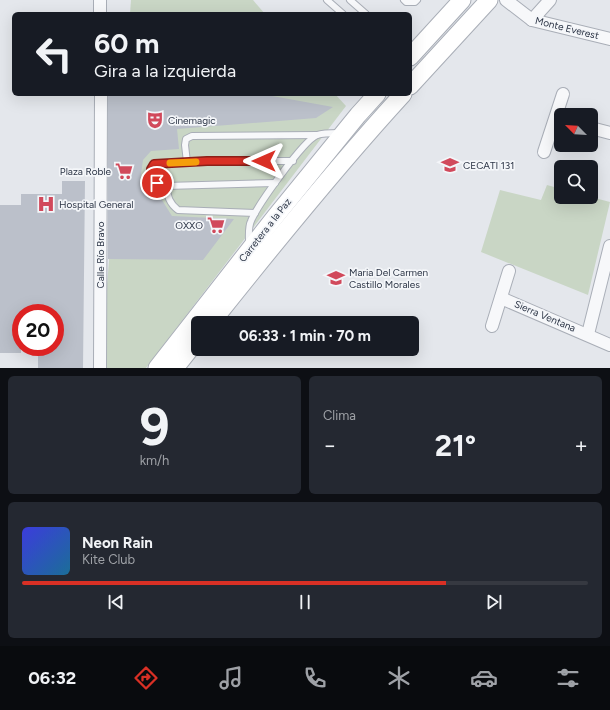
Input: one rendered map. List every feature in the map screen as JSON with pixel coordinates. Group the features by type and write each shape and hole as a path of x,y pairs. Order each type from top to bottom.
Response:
{"main road":[{"path":"412,77 416,60 462,0"},
{"path":"416,60 489,0"},
{"name":"Carretera a la Paz","path":"156,368 248,251 374,96"},
{"name":"Carretera a la Paz","path":"217,316 285,229 401,96"},
{"path":"175,368 191,348"}],"street":[{"path":"100,0 100,12"},
{"name":"Monte Everest","path":"506,0 532,20 610,39"},
{"path":"532,20 550,0"},
{"path":"560,108 563,94"},
{"name":"Calle Río Bravo","path":"100,368 101,96"},
{"path":"544,152 554,129"},
{"path":"598,130 610,133"},
{"path":"588,334 610,246"},
{"path":"492,326 509,271"},
{"name":"Sierra Ventana","path":"501,298 588,334 610,345"}],"lane":[{"path":"327,0 342,12"},
{"path":"350,0 364,12"},
{"path":"404,0 406,2 415,2 417,0"},
{"path":"187,162 185,145 186,139 192,136 317,136 344,132"},
{"path":"248,251 250,223 255,213 275,183 305,145 317,136"},
{"path":"275,183 166,186 157,183 152,178 151,169 154,164 187,162 293,161"},
{"path":"166,186 169,201 178,210 255,213"}],"green space":[{"path":"131,0 253,0 263,12 130,12"},
{"name":"Plaza Roble","path":"123,96 337,96 346,106 146,368 100,368"},
{"path":"547,185 554,187 554,204 598,204 598,199 610,202 588,295 481,252 500,190 541,200"}],"building":[{"name":"Plaza Roble","path":"108,96 272,96 333,107 316,118 177,129 179,149 151,151 143,160 140,181 155,189 172,216 234,219 203,260 108,259"},
{"path":"62,181 85,181 83,368 38,368 38,356 64,356 64,304 12,304 12,353 0,353 0,205 21,205 21,194 62,194"}],"slow traffic":[{"path":"170,163 196,162"}],"place":[{"name":"Cinemagic","path":"155,120"},
{"name":"CECATI 131","path":"450,165"},
{"name":"Plaza Roble","path":"124,171"},
{"name":"Hospital General","path":"46,204"},
{"name":"OXXO","path":"216,225"},
{"name":"Maria Del Carmen Castillo Morales","path":"336,278"}],"route":[{"path":"157,183 152,178 151,169 154,164 207,161 264,161"}]}
